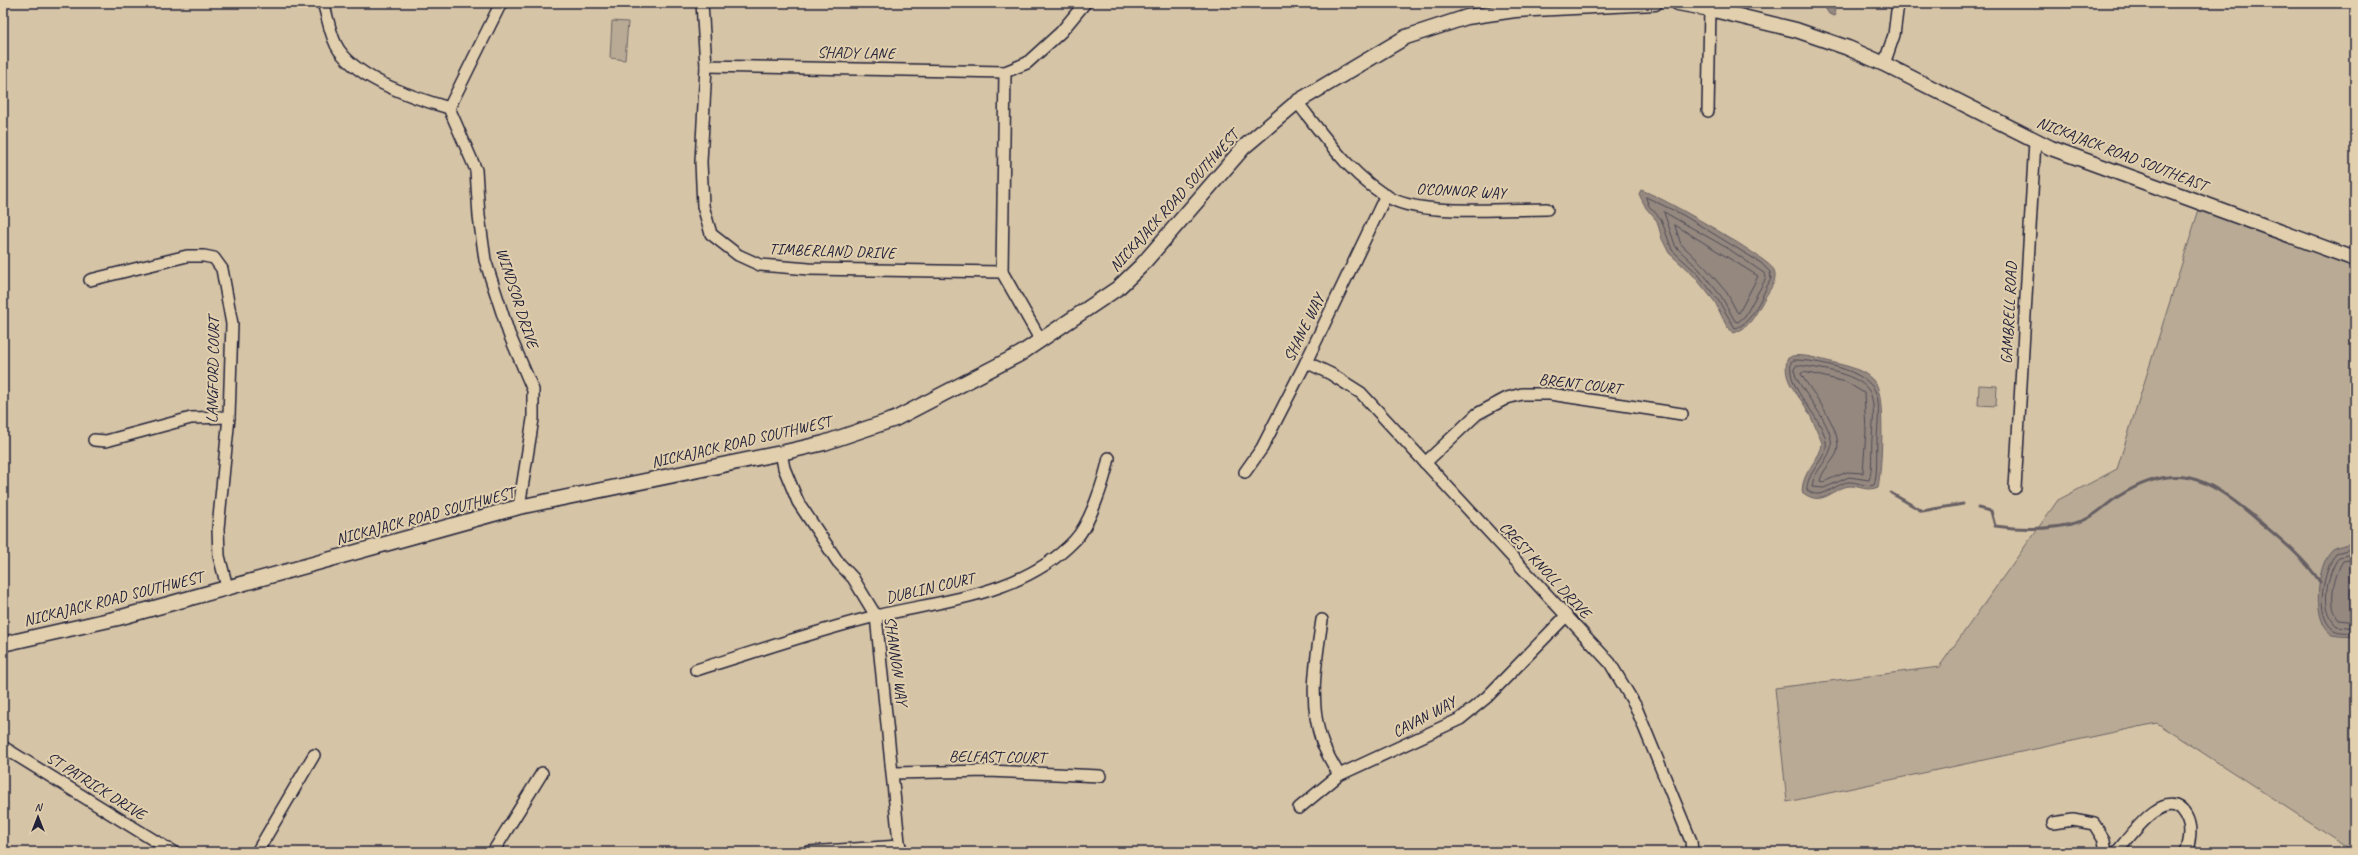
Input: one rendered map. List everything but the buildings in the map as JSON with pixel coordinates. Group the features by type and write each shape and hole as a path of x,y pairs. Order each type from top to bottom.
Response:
{"street":[{"path":"323,3 338,49 358,68 414,98 449,108 501,3"},
{"name":"TIMBERLAND DRIVE","path":"702,3 703,52 706,66 701,162 703,206 710,234 738,255 760,265 809,269 1002,272"},
{"path":"1040,339 1002,272 1005,72 1027,63 1061,32 1085,3"},
{"name":"NICKAJACK ROAD SOUTHWEST","path":"3,644 118,618 519,508 824,443 895,418 1020,354 1040,339 1118,288 1141,266 1244,147 1297,102 1406,36 1468,17 1515,6 1655,3"},
{"path":"1678,3 1710,9 1796,30 1884,64 1894,35 1898,3"},
{"path":"1708,111 1710,9"},
{"name":"NICKAJACK ROAD SOUTHEAST","path":"1884,64 2035,141 2355,259"},
{"name":"SHADY LANE","path":"706,66 1005,72"},
{"name":"O'CONNOR WAY","path":"1297,102 1342,158 1386,195 1412,206 1435,209 1547,209"},
{"name":"WINDSOR DRIVE","path":"449,108 463,134 476,170 479,216 485,260 509,334 533,390 533,419 519,508"},
{"name":"GAMBRELL ROAD","path":"2015,488 2035,141"},
{"name":"SHANE WAY","path":"1245,472 1262,448 1306,362 1386,195"},
{"name":"LANGFORD COURT","path":"90,280 187,256 204,256 214,258 222,268 232,324 229,417 218,528 219,556 227,587"},
{"name":"CREST KNOLL DRIVE","path":"1306,362 1331,374 1361,393 1610,663 1634,705 1691,841 1692,852"},
{"name":"BRENT COURT","path":"1425,463 1477,414 1507,398 1522,394 1550,394 1682,414"},
{"path":"94,440 106,441 191,418 229,417"},
{"name":"SHANNON WAY","path":"781,453 784,468 798,502 838,562 853,578 876,616 894,772 900,849"},
{"name":"DUBLIN COURT","path":"696,670 876,616 923,607 1006,586 1048,563 1075,541 1092,510 1105,477 1110,458"},
{"name":"CAVAN WAY","path":"1300,808 1339,775 1460,719 1487,697 1566,616"},
{"path":"1322,620 1313,682 1315,715 1322,742 1339,775"},
{"name":"ST PATRICK DRIVE","path":"3,747 173,852"},
{"path":"257,852 314,755"},
{"name":"BELFAST COURT","path":"894,772 988,770 1100,776"},
{"path":"493,852 542,773"},
{"path":"2117,852 2145,817 2163,807 2174,807 2183,812 2188,820 2190,844 2186,852"},
{"path":"2053,823 2073,820 2094,824 2104,840 2106,852"},
{"path":"808,852 900,849"}],"shaded area":[{"path":"612,21 628,22 625,60 610,58"},
{"path":"2201,203 2355,256 2355,852 2157,723 1787,802 1775,688 1939,667 2058,500 2117,469"},
{"path":"1979,385 1997,386 1996,406 1978,405"}],"water":[{"path":"1822,3 1832,3 1836,15 1834,16 1829,14"},
{"path":"1641,190 1652,194 1734,240 1767,263 1774,270 1775,279 1771,287 1754,317 1744,328 1734,333 1727,327 1715,302 1694,276 1669,253 1662,239 1657,221 1646,208 1639,194"},
{"path":"1792,356 1812,357 1849,367 1867,375 1876,384 1879,391 1882,418 1878,487 1867,489 1854,486 1844,487 1822,498 1809,497 1802,492 1805,477 1819,454 1822,443 1808,411 1788,379 1786,366 1787,359"},
{"path":"2351,543 2355,544 2355,637 2333,635 2326,629 2321,619 2318,593 2320,579 2327,556 2333,549"}],"waterway":[{"path":"1978,508 1991,511 1995,526 2027,529 2050,528 2087,519 2119,496 2139,485 2173,476 2189,478 2204,483 2219,491 2252,515 2288,546 2305,563 2320,582"},
{"path":"1891,493 1922,511 1963,504"}]}
